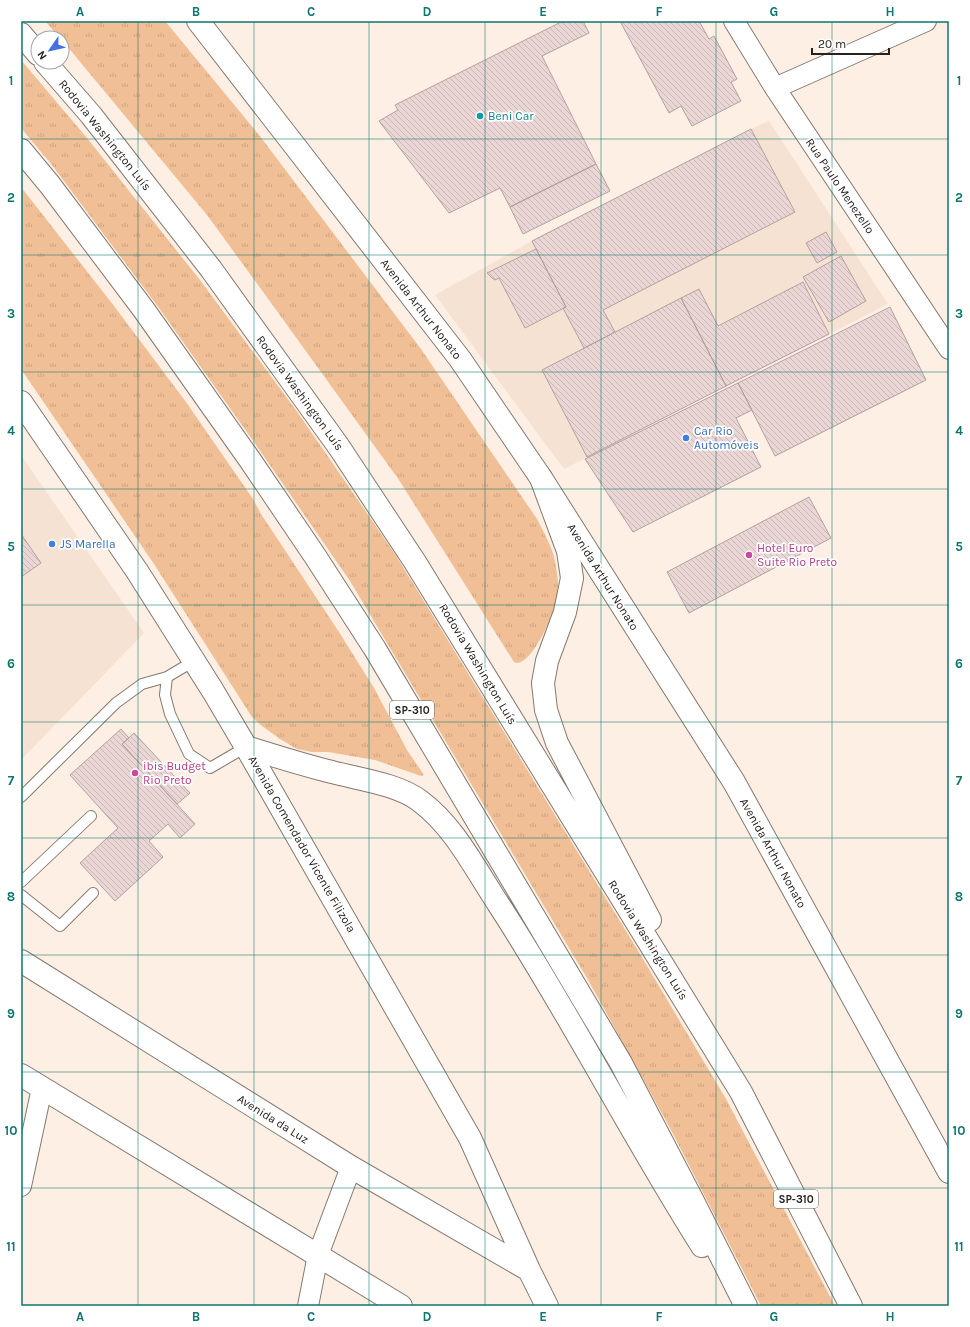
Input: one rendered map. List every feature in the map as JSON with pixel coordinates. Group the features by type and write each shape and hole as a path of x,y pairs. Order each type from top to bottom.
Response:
{"main road":[{"name":"Avenida Arthur Nonato","path":"198,21 460,359 541,478 734,782 949,1172"},
{"path":"21,34 30,45"},
{"name":"Rodovia Washington Luís","path":"52,70 91,115 211,269 339,447 415,562 741,1092 851,1306"},
{"name":"SP-310","path":"21,150 50,185 144,310 255,467 375,649 620,1062 746,1306"},
{"name":"Avenida Comendador Vicente Filizola","path":"21,402 138,571 246,747 470,1138 529,1270 547,1306"},
{"path":"541,478 568,551 572,578 565,612 547,661 543,682 546,710 557,743 741,1092"},
{"path":"246,747 292,762 397,788 419,800 447,826 528,950 609,1087 672,1200 739,1306"},
{"name":"Avenida da Luz","path":"21,961 351,1167 529,1270"},
{"path":"21,1075 401,1306"}],"street":[{"name":"Rua Paulo Menezello","path":"734,21 775,88 947,343"},
{"path":"775,88 926,21"},
{"path":"21,1186 42,1088"},
{"path":"308,1306 318,1255 351,1167"}],"lane":[{"path":"21,797 116,703 142,684 167,677 194,661"},
{"path":"167,677 165,695 170,714 189,754 210,768 246,747"},
{"path":"21,882 91,816"},
{"path":"21,894 60,926 93,893"}],"shaded area":[{"path":"769,121 888,304 564,469 435,295 532,241"},
{"name":"JS Marella","path":"21,455 144,633 21,760"}],"green space":[{"path":"45,21 165,21 259,135 421,349 537,519 549,543 555,561 558,593 546,628 534,650 527,658 520,662 514,662 399,480 261,289 207,215 70,50 70,30 53,30"},
{"path":"21,60 87,138 200,280 298,413 395,554 637,949 726,1099 835,1306 761,1306 670,1128 587,978 350,581 159,308 52,165 21,128"},
{"path":"21,187 114,306 186,402 253,499 261,514 374,688 407,750 424,775 421,776 375,760 328,752 312,752 297,749 280,739 252,717 154,564 21,369"}],"building":[{"name":"Beni Car","path":"563,21 583,21 589,33 542,56 596,164 510,207 500,188 449,213 379,121 398,110 395,105"},
{"path":"620,21 699,21 709,39 714,36 737,79 731,82 741,101 692,126 681,106 669,113"},
{"path":"751,129 795,212 603,310 615,332 584,348 563,308 566,307 532,241"},
{"path":"596,164 610,191 523,234 510,207"},
{"path":"826,232 837,252 817,263 806,243"},
{"path":"536,249 566,307 525,328 499,278 495,280 487,273"},
{"path":"841,256 866,301 829,322 803,277"},
{"path":"803,282 829,334 726,386 681,298 699,289 718,326"},
{"path":"681,298 726,386 587,457 542,370"},
{"path":"890,307 926,380 775,456 738,383"},
{"name":"Car Rio Automóveis","path":"738,383 752,410 736,418 761,467 633,532 585,459"},
{"name":"Hotel Euro Suite Rio Preto","path":"809,497 831,538 689,613 667,572"},
{"path":"21,534 41,563 21,577"},
{"path":"121,729 129,738 122,744 195,824 180,838 168,824 149,841 163,857 115,901 80,863 118,828 70,775"},
{"path":"134,733 190,793 177,804 122,744"}],"place":[{"name":"Beni Car","path":"480,116"},
{"name":"Car Rio Automóveis","path":"686,438"},
{"name":"JS Marella","path":"52,544"},
{"name":"Hotel Euro Suite Rio Preto","path":"749,555"},
{"name":"ibis Budget Rio Preto","path":"135,773"}]}
